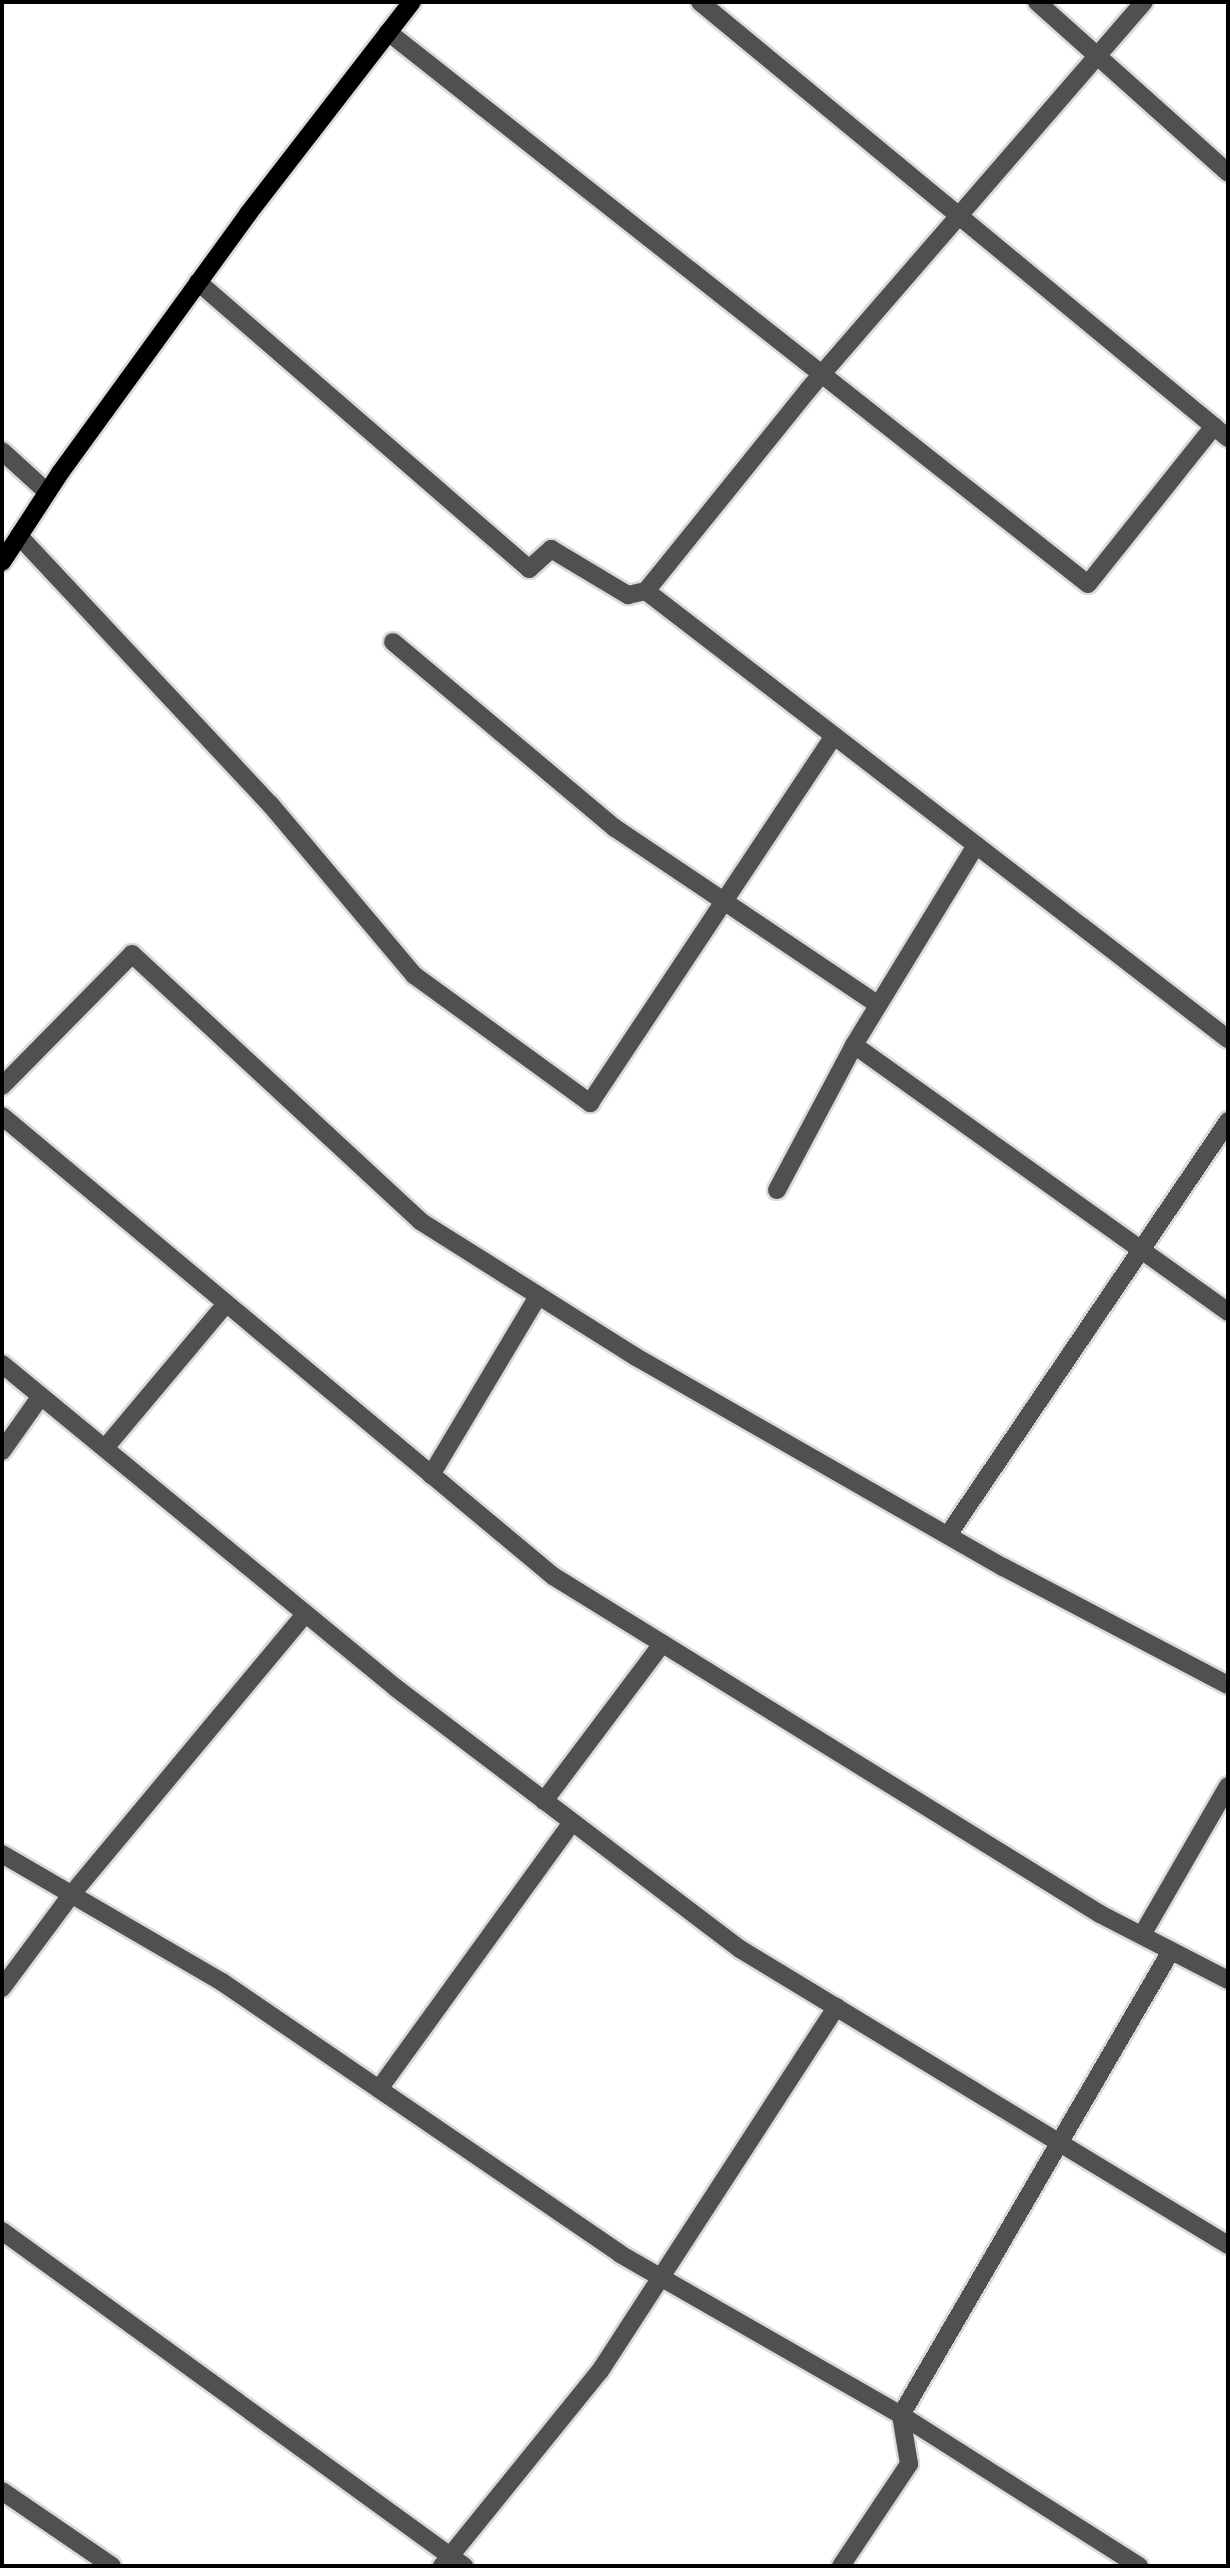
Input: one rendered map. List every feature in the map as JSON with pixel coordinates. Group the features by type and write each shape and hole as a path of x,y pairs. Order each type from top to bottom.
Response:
{"main road":[{"path":"2,562 47,492 198,282 412,2"}],"street":[{"path":"700,2 1228,438"},
{"path":"1037,2 1228,173"},
{"path":"198,282 529,569 551,549 628,595 646,591 822,374 1100,58 1144,2"},
{"path":"388,32 1088,584 1214,426"},
{"path":"2,451 47,492"},
{"path":"19,536 270,804 414,975 590,1103 834,736"},
{"path":"646,591 1228,1038"},
{"path":"393,642 615,828 878,1005"},
{"path":"777,1190 854,1045 976,845"},
{"path":"2,1086 132,954 420,1221 636,1357 948,1535 1228,1685"},
{"path":"854,1045 1228,1312"},
{"path":"2,1116 225,1305 553,1576 1100,1914 1228,1980"},
{"path":"948,1535 1228,1121"},
{"path":"431,1475 538,1296"},
{"path":"105,1448 225,1305"},
{"path":"2,1364 305,1614 544,1801 740,1949 1228,2245"},
{"path":"2,1451 41,1396"},
{"path":"2,1988 71,1895 305,1614"},
{"path":"544,1801 662,1644"},
{"path":"1142,1936 1228,1786"},
{"path":"379,2089 572,1822"},
{"path":"2,1854 222,1982 663,2279 901,2415 1139,2566"},
{"path":"841,2566 909,2464 901,2415 1171,1951"},
{"path":"2,2231 452,2563 600,2371 663,2279 836,2007"},
{"path":"2,2491 112,2566"}]}
